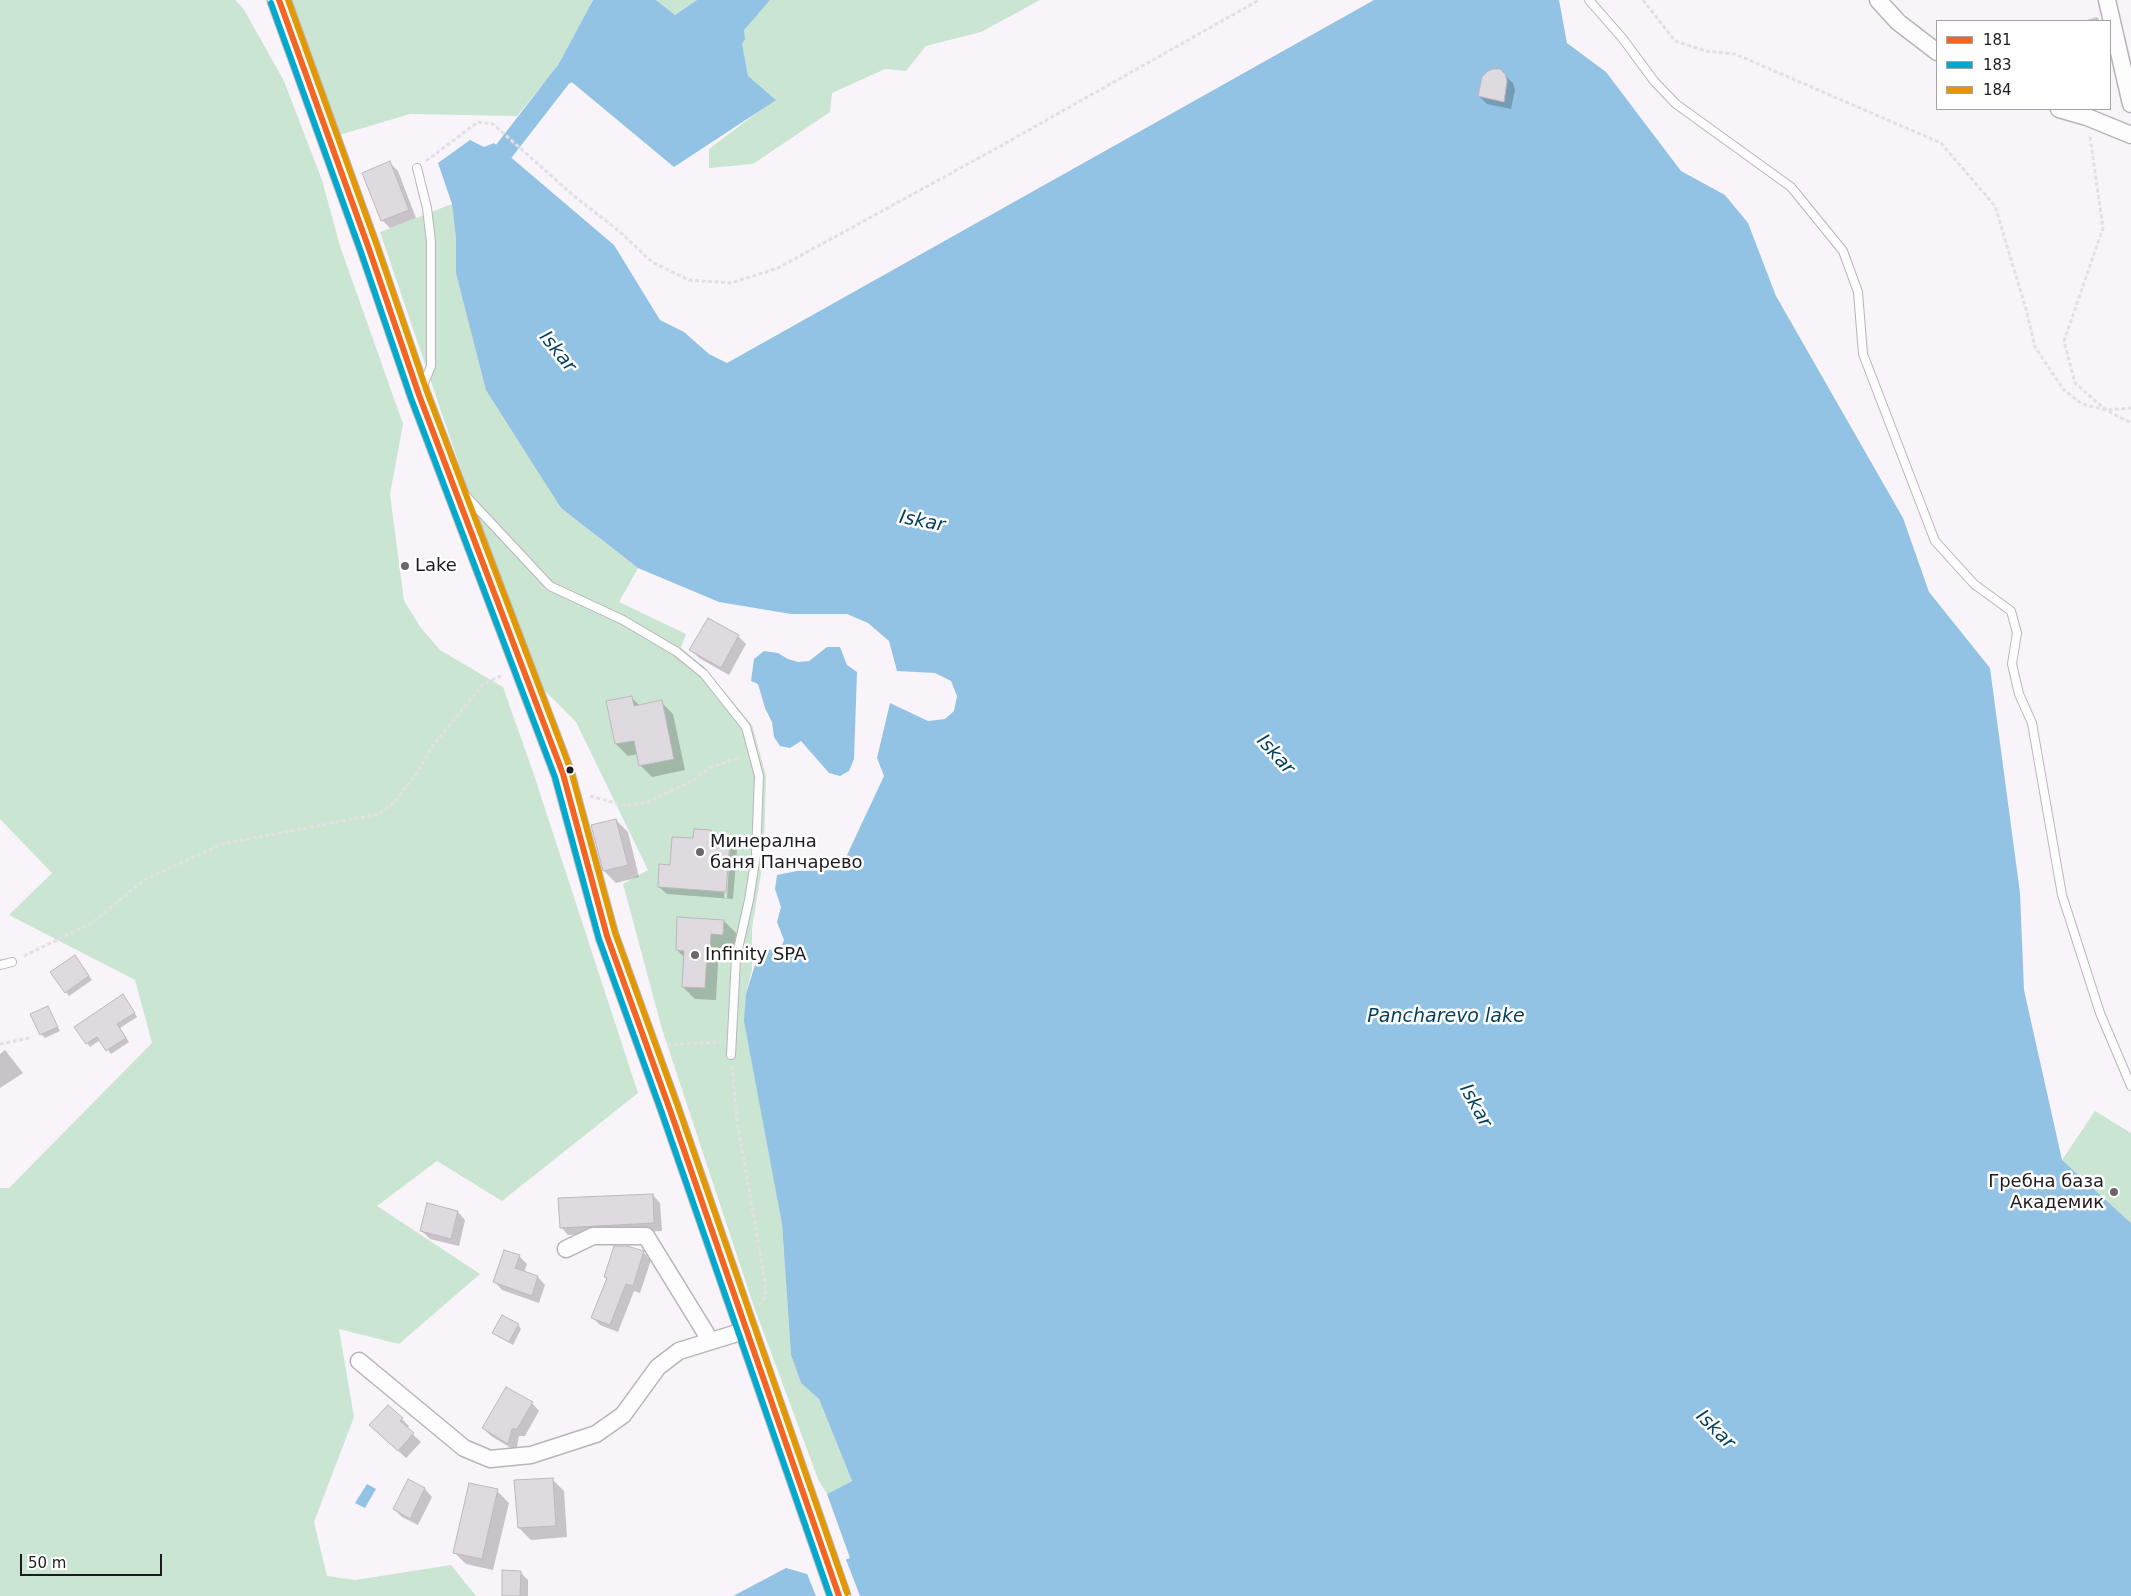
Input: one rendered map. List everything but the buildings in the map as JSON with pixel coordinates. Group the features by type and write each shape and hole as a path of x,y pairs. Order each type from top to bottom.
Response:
{"main road":[{"path":"279,0 369,249 419,395 567,790 607,936 839,1596"}],"street":[{"path":"1878,0 1898,22 1936,51"},
{"path":"2106,0 2111,20"},
{"path":"2111,21 2131,104"},
{"path":"2062,110 2087,117 2131,135"},
{"path":"566,1249 593,1236 646,1236 710,1340"},
{"path":"359,1361 464,1448 490,1459 531,1455 596,1434 623,1414 658,1367 679,1351 747,1330"}],"lane":[{"path":"1589,0 1623,39 1654,82 1676,104 1791,187 1843,251 1858,292 1863,354 1935,540 1974,584 2011,611 2017,633 2012,664 2019,694 2032,723 2062,896 2100,1013 2131,1086"},
{"path":"417,168 427,208 431,242 431,366 419,395"},
{"path":"450,479 550,586 623,620 676,652 704,674 746,727 759,776 756,856 750,900 736,958 731,1056"},
{"path":"0,964 12,962"}],"path":[{"path":"417,168 478,122 493,124 567,190 619,231 652,262 689,280 731,283 778,268 997,148 1259,0"},
{"path":"1643,0 1675,41 1706,51 1735,54 1941,143 1995,206 2026,309 2035,346 2064,390 2082,404 2106,410 2131,423"},
{"path":"2087,117 2103,228 2064,340 2075,383 2106,410 2131,408"},
{"path":"12,962 92,923 144,880 222,844 379,814 400,795 417,773 432,746 483,684"},
{"path":"567,790 627,806 667,794 719,764 754,755"},
{"path":"0,1044 28,1038"},
{"path":"647,1046 731,1041"},
{"path":"731,1056 737,1121 764,1276"}],"green space":[{"path":"0,0 235,0 243,8 284,81 322,180 340,246 403,424 390,494 404,601 421,628 440,650 503,687 533,772 638,1093 502,1201 437,1161 377,1206 480,1274 399,1344 339,1329 354,1417 314,1522 327,1576 355,1580 451,1565 476,1596 0,1596 0,1188 9,1188 152,1043 135,980 9,915 52,873 0,819"},
{"path":"292,0 593,0 556,69 517,116 410,114 339,135"},
{"path":"656,0 697,0 675,15"},
{"path":"770,0 1040,0 981,32 926,46 906,71 885,69 832,93 830,112 753,164 709,168 709,149 775,99 700,37 762,8"},
{"path":"452,204 456,239 456,273 561,508 638,568 619,602 686,634 681,648 704,667 752,725 766,776 764,855 752,928 752,970 746,994 782,1224 791,1355 801,1383 819,1399 852,1481 827,1494 818,1479 753,1304 662,1029 623,884 648,870 576,722 545,691 502,590 380,232"},
{"name":"Гребна база Академик","path":"2095,1111 2131,1133 2131,1223 2062,1160"}],"water":[{"path":"593,0 656,0 675,15 697,0 770,0 744,30 745,39 742,44 748,76 776,100 674,167 556,69"},
{"name":"Pancharevo lake","path":"1374,0 1559,0 1567,43 1606,72 1681,171 1725,195 1748,223 1776,296 1903,518 1929,592 1990,668 2020,893 2024,990 2062,1160 2131,1223 2131,1596 733,1596 786,1568 807,1574 850,1558 827,1494 852,1481 819,1399 801,1383 791,1355 782,1224 744,1021 746,994 757,958 766,949 780,951 784,940 777,922 781,907 775,889 777,875 797,871 840,870 884,776 877,758 890,703 928,721 945,719 954,711 957,696 951,681 935,673 897,671 889,641 868,623 847,614 791,614 719,602 638,568 561,508 486,390 456,273 456,239 452,204 438,163 470,140 484,147 494,143 614,245 660,320 684,332 709,354 727,363"},
{"path":"827,647 840,647 847,665 857,672 854,759 849,771 840,776 829,773 801,741 790,748 780,746 774,737 772,722 765,708 758,684 751,681 754,659 764,651 778,653 798,662 809,661"},
{"path":"367,1484 376,1489 365,1508 355,1503"}],"pier":[{"path":"845,1557 860,1596 816,1596 806,1571"}],"waterway":[{"path":"504,151 563,75 588,66"}],"transit line":[{"name":"181","path":"279,0 369,249 419,395 563,774 607,936 670,1110 839,1596"},
{"name":"184","path":"288,0 377,246 427,392 571,771 615,933 678,1107 847,1593"},
{"name":"183","path":"271,3 361,252 411,398 555,777 599,939 662,1113 830,1596"}],"place":[{"name":"Lake","path":"405,566"},
{"name":"Минерална баня Панчарево","path":"700,852"},
{"name":"Infinity SPA","path":"695,955"},
{"name":"Гребна база Академик","path":"2114,1192"}],"water label":[{"name":"Iskar","path":"557,352"},
{"name":"Iskar","path":"922,522"},
{"name":"Iskar","path":"1275,755"},
{"name":"Iskar","path":"1475,1106"},
{"name":"Iskar","path":"1715,1430"}]}
